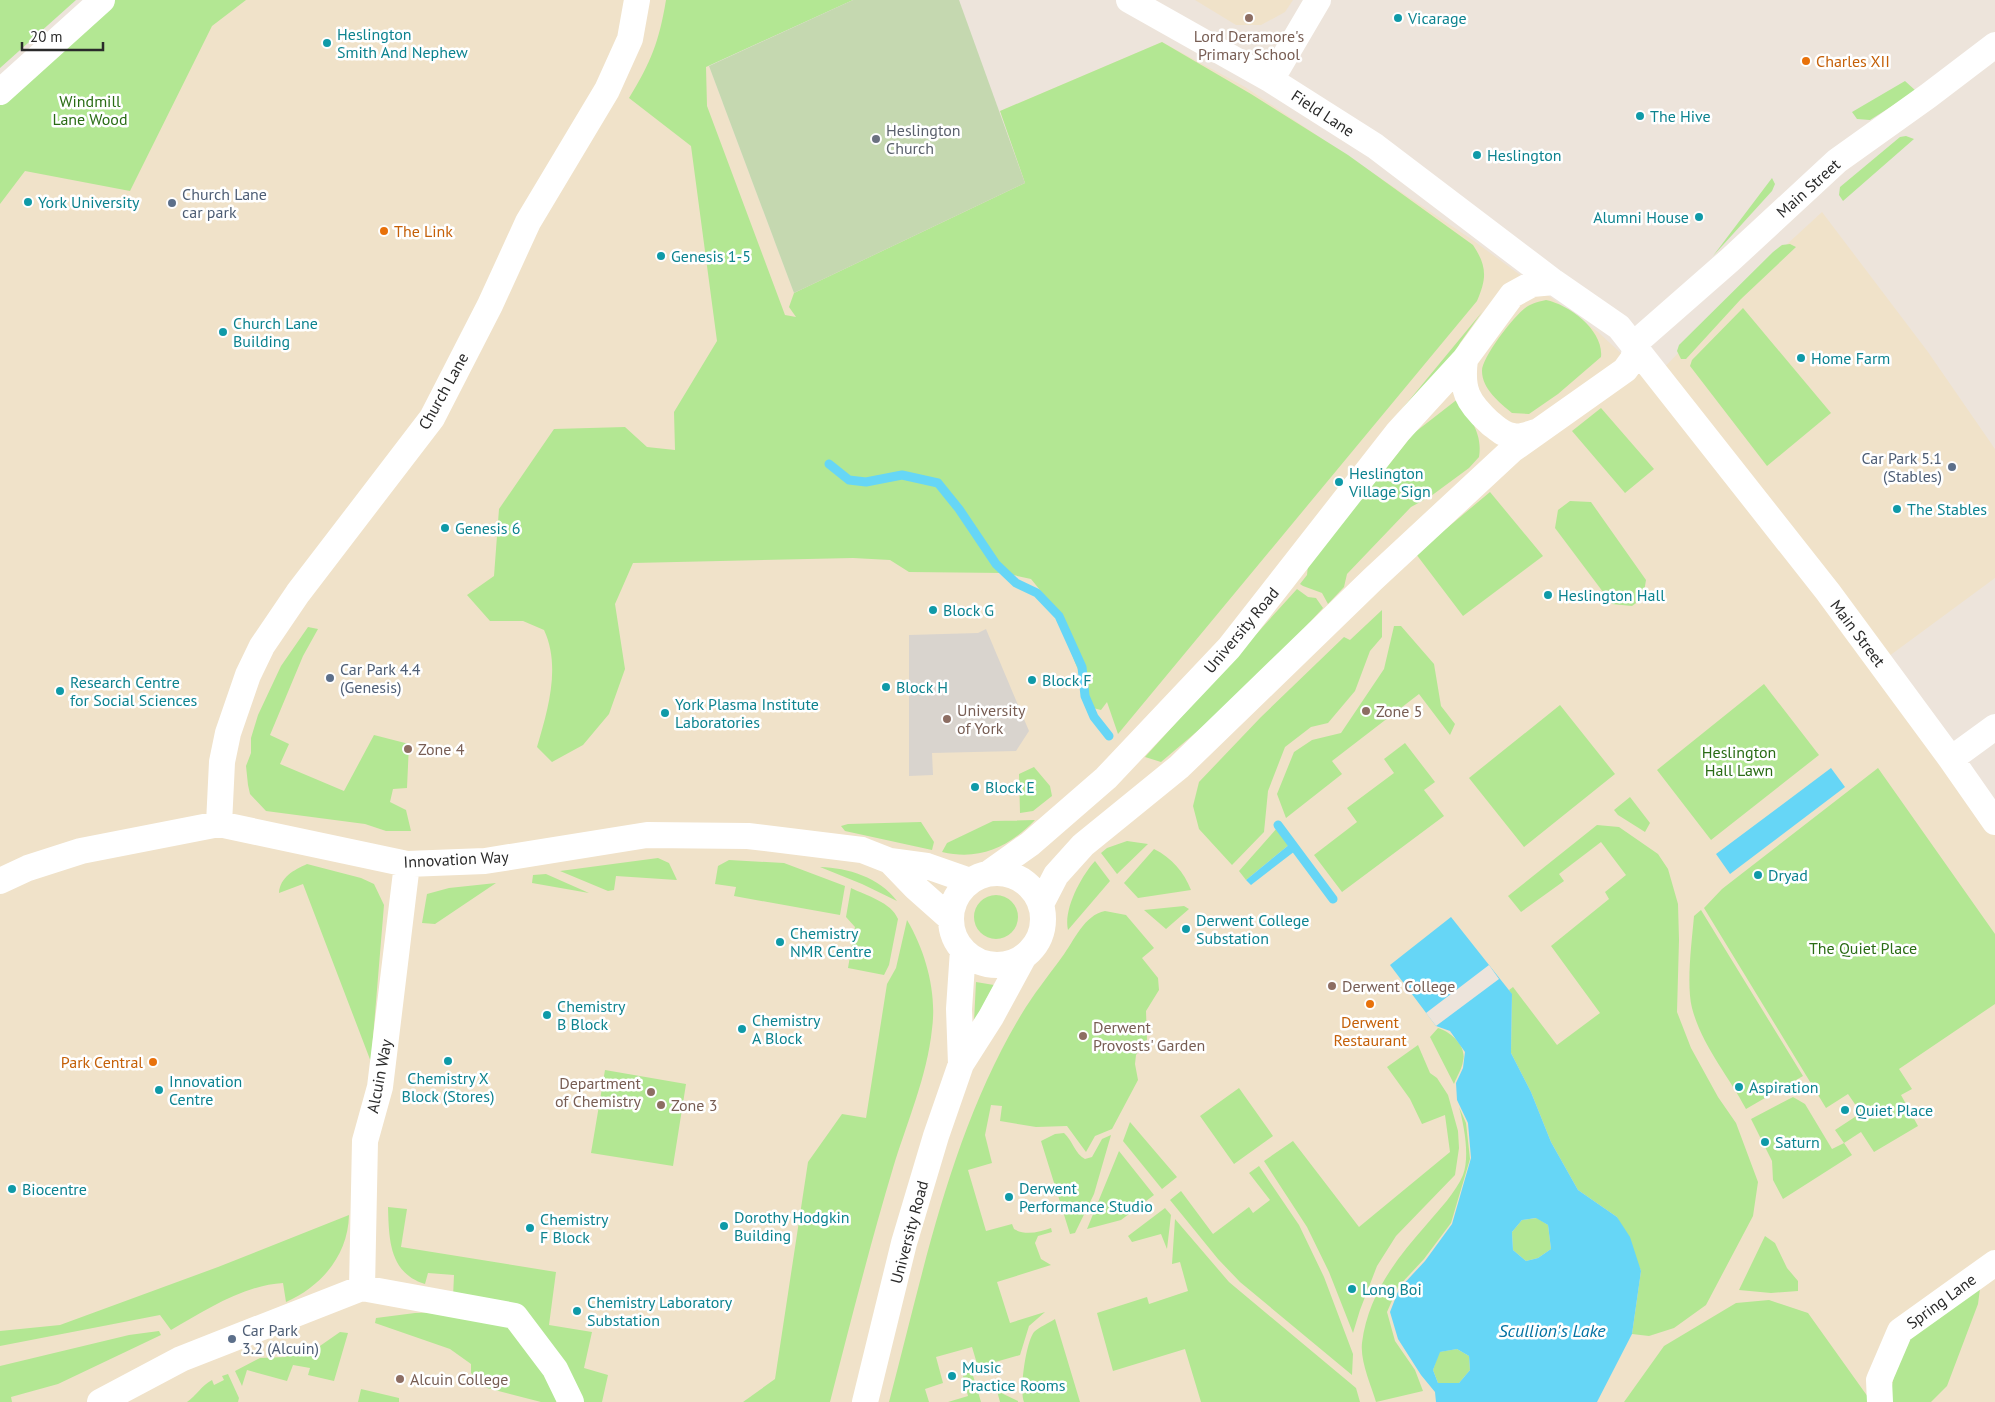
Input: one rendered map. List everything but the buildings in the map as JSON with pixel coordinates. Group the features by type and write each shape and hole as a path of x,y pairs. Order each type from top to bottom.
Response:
{"street":[{"path":"0,92 102,0"},
{"name":"Church Lane","path":"219,824 222,762 228,733 248,675 262,646 298,593 432,418 490,305 528,222 607,90 630,39 637,0"},
{"name":"Field Lane","path":"1129,0 1271,80 1375,146 1554,282"},
{"path":"1271,80 1318,0"},
{"name":"Main Street","path":"1995,45 1837,161 1634,347 1834,600 1995,822"},
{"path":"1505,244 1515,283 1512,295"},
{"path":"1041,904 1056,875 1083,845 1179,767 1380,573 1512,450 1625,370 1633,359 1634,347 1619,326 1554,282"},
{"name":"University Road","path":"980,877 1030,844 1106,778 1229,648 1398,432 1465,359 1512,295 1532,284 1554,282"},
{"path":"1465,359 1463,376 1466,396 1476,410 1502,434 1515,437 1536,432"},
{"name":"Main Street","path":"1607,383 1628,380 1654,389 1715,448"},
{"path":"1951,759 1995,727"},
{"name":"Innovation Way","path":"0,881 28,868 81,851 219,824 407,864 485,860 647,835 748,836 862,850 890,861 927,866 980,877"},
{"name":"Innovation Way","path":"890,861 915,887 951,918"},
{"name":"Alcuin Way","path":"362,1288 365,1141 380,1087 407,864"},
{"path":"1011,875 1030,886 1041,904 1044,915 1040,938 1033,949 1023,958 1002,965 981,962 963,950 956,941 951,918 956,898 980,877 1011,875"},
{"name":"University Road","path":"961,1064 959,1009 963,950"},
{"name":"University Road","path":"866,1402 904,1243 936,1136 961,1064 991,1017 1023,958"},
{"name":"Spring Lane","path":"1880,1402 1879,1380 1900,1331 1995,1262"},
{"path":"100,1402 181,1359 362,1288 515,1316 555,1369 570,1402"}],"shaded area":[{"name":"University of York","path":"102,0 827,0 703,50 794,293 1025,183 1000,111 1162,42 1245,87 1474,241 1598,332 1651,381 1758,271 1822,212 1928,352 1995,449 1995,578 1881,662 1995,822 1995,1402 0,1402 0,92"},
{"name":"Lord Deramore's Primary School","path":"1195,0 1293,0 1285,12 1261,25 1236,25"},
{"path":"986,629 1029,731 1016,751 932,753 933,775 909,776 909,635 978,633"}],"green space":[{"path":"0,0 76,0 0,68"},
{"name":"Windmill Lane Wood","path":"105,0 246,0 212,26 130,191 25,171 0,204 0,95"},
{"path":"666,0 853,0 706,67 707,106 785,315 796,317 789,307 794,293 1025,183 1000,111 1162,42 1251,94 1348,155 1473,245 1478,252 1483,266 1483,286 1477,301 1118,734 1107,702 1101,710 1093,708 1053,606 1031,579 1004,573 909,572 890,560 853,558 633,563 615,604 625,669 609,714 583,745 552,762 537,747 549,703 552,673 552,658 544,630 523,621 490,621 467,595 494,576 499,509 554,429 625,427 647,447 675,450 674,412 717,341 691,146 629,98 653,51"},
{"path":"853,0 959,0 1025,183 794,293 709,66"},
{"path":"1905,81 1916,91 1870,120 1857,119 1852,112"},
{"path":"1906,136 1914,139 1843,201 1839,195 1840,187 1900,137"},
{"path":"1772,178 1775,184 1772,191 1713,256"},
{"path":"1790,244 1796,247 1741,299 1686,359 1681,359 1677,351 1679,345 1773,252 1782,245"},
{"path":"1546,300 1565,307 1584,321 1597,338 1601,357 1558,394 1529,414 1512,413 1488,390 1483,378 1483,364 1500,336 1516,317 1528,306"},
{"path":"1743,308 1831,413 1767,466 1690,366 1692,360"},
{"path":"1482,312 1460,343 1445,376 1369,449"},
{"path":"1459,398 1477,433 1480,448 1479,457 1469,468 1431,496 1411,507 1347,574 1344,587 1328,604 1322,593 1300,584 1307,575 1308,565 1414,433"},
{"path":"1601,408 1654,469 1625,493 1572,431"},
{"path":"1490,492 1543,556 1463,616 1416,554"},
{"path":"1570,501 1591,502 1646,580 1643,598 1632,606 1612,604 1555,528 1558,510"},
{"path":"1297,589 1308,597 1316,598 1323,608 1253,684 1161,762 1145,757"},
{"path":"1382,610 1382,637 1370,651 1355,691 1328,723 1311,727 1285,747 1268,791 1264,832 1232,865 1199,829 1193,806 1199,782 1261,717 1344,637 1350,640"},
{"path":"1394,626 1401,626 1434,664 1441,706 1455,724 1450,735 1419,694 1332,761 1342,774 1286,818 1277,794 1294,752 1312,740 1341,733 1384,669"},
{"path":"308,627 318,629 303,656 270,735 289,744 280,764 344,791 374,735 409,744 407,788 393,789 390,802 406,810 411,831 386,831 365,824 266,811 250,794 246,766 251,753 251,738 258,715 281,666"},
{"name":"Heslington Hall Lawn","path":"1764,684 1819,755 1711,840 1657,770"},
{"path":"1560,705 1615,774 1524,847 1469,778"},
{"path":"1405,743 1435,782 1424,790 1444,816 1342,892 1314,855 1357,822 1347,808 1394,773 1384,759"},
{"path":"1034,767 1050,786 1052,796 1033,811 1020,813 1019,774"},
{"name":"The Quiet Place","path":"1878,768 1995,934 1995,1004 1899,1069 1912,1089 1901,1095 1918,1126 1874,1152 1861,1132 1844,1143 1835,1130 1861,1113 1848,1094 1826,1108 1704,908 1722,889"},
{"path":"1630,797 1650,823 1645,832 1618,815 1614,810"},
{"path":"1035,820 1015,838 993,850 969,855 942,852 947,843 993,821"},
{"path":"921,822 934,842 932,850 845,831 841,826 848,824"},
{"path":"1597,825 1619,827 1658,854 1668,869 1678,904 1677,1012 1691,1048 1718,1097 1736,1123 1758,1182 1753,1216 1706,1305 1674,1328 1649,1336 1632,1334 1641,1271 1617,1217 1578,1190 1551,1142 1531,1092 1511,1053 1512,995 1509,990 1513,987 1557,1045 1600,1013 1551,946 1609,899 1605,892 1626,875 1601,842 1559,874 1564,881 1521,912 1508,896"},
{"path":"1277,828 1290,844 1246,880 1239,871"},
{"path":"1127,841 1148,844 1117,874 1101,853 1107,848"},
{"path":"1154,849 1177,866 1191,890 1138,898 1124,883"},
{"path":"658,858 669,863 677,880 616,876 614,890 608,891 560,871"},
{"path":"729,860 784,863 845,886 840,915 734,896 736,887 715,884 718,866"},
{"path":"1095,861 1110,881 1068,930 1068,912 1071,903 1079,883"},
{"path":"307,864 361,878 374,884 384,905 371,1062 303,884 279,893 285,878"},
{"path":"820,867 841,869 862,875 881,886 897,901 862,884"},
{"path":"546,874 589,893 532,883 533,875"},
{"path":"496,883 435,924 422,923 427,894 449,888"},
{"path":"851,888 884,904 895,913 898,919 889,965 884,975 848,968 855,927 846,917"},
{"path":"996,895 1008,899 1014,905 1018,917 1014,929 1008,935 996,939 984,935 978,929 974,917 978,905 984,899"},
{"path":"1184,906 1189,909 1166,929 1144,910"},
{"path":"1701,910 1803,1076 1746,1109 1702,1035 1692,1008 1689,975 1692,937 1694,916"},
{"path":"1105,911 1126,915 1154,948 1142,958 1158,978 1159,990 1146,1011 1147,1040 1136,1055 1135,1064 1138,1080 1112,1129 1095,1136 1086,1152 1067,1126 1036,1127 1000,1121 1002,1106 991,1105 985,1135 992,1163 968,1170 986,1231 1012,1224 1014,1229 1028,1233 1051,1228 1052,1232 1038,1236 1035,1243 1041,1259 1051,1265 997,1282 1010,1323 1045,1312 1029,1326 1020,1355 978,1367 972,1347 936,1357 943,1383 925,1389 929,1402 889,1402 927,1253 957,1155 975,1107 996,1060 1030,1000 1085,923 1098,913"},
{"path":"907,920 925,959 933,1001 932,1029 926,1065 876,1226 830,1402 743,1402 775,1379 808,1162 842,1114 866,1118 887,984 896,968"},
{"path":"976,982 994,985 974,1022"},
{"path":"1438,1028 1453,1036 1463,1050 1461,1070 1454,1084 1430,1037"},
{"path":"1418,1045 1430,1073 1437,1078 1448,1095 1458,1131 1459,1148 1455,1175 1396,1236 1377,1266 1353,1333 1329,1272 1307,1227 1264,1161 1293,1141 1359,1227 1450,1152 1445,1115 1422,1124 1410,1099 1387,1067"},
{"path":"605,1070 686,1084 673,1166 591,1153"},
{"path":"1239,1088 1273,1136 1234,1164 1200,1116"},
{"path":"1793,1097 1805,1104 1832,1149 1844,1143 1852,1155 1783,1199 1773,1180 1772,1161 1751,1119"},
{"path":"1459,1107 1466,1123 1470,1159 1451,1223 1424,1259 1398,1287 1387,1312 1395,1341 1415,1370 1423,1391 1376,1402 1366,1373 1363,1357 1362,1343 1365,1326 1377,1293 1394,1264 1442,1207 1463,1175 1466,1150"},
{"path":"1130,1122 1177,1177 1162,1189 1123,1141"},
{"path":"1064,1133 1079,1154 1085,1159 1092,1157 1102,1139 1111,1135 1094,1194 1075,1233 1070,1234 1041,1141 1055,1134"},
{"path":"1119,1151 1154,1195 1121,1220 1087,1229"},
{"path":"1259,1166 1299,1225 1324,1277 1353,1354 1352,1375 1240,1282 1218,1259 1170,1200 1181,1191 1213,1234 1249,1207 1253,1213 1270,1200 1249,1173"},
{"path":"388,1207 407,1209 401,1247 556,1272 549,1325 592,1332 584,1368 608,1375 602,1402 579,1402 554,1350 453,1297 454,1275 428,1273 425,1284 413,1279 404,1272 393,1253 389,1231"},
{"path":"1165,1208 1171,1215 1167,1249 1161,1234 1132,1242 1128,1236"},
{"path":"349,1215 344,1243 331,1268 311,1287 286,1302 283,1283 268,1285 225,1300 171,1330 160,1315 0,1346 0,1331 60,1325 218,1267"},
{"path":"1537,1218 1548,1225 1551,1249 1538,1258 1526,1261 1513,1250 1512,1232 1522,1220"},
{"path":"1175,1219 1229,1282 1356,1388 1360,1402 1201,1402 1185,1349 1113,1371 1097,1313 1147,1297 1149,1304 1188,1291 1180,1262 1172,1264"},
{"path":"1765,1236 1775,1243 1787,1268 1798,1281 1798,1291 1771,1293 1739,1290"},
{"path":"1981,1281 1978,1304 1947,1386 1931,1402 1889,1402 1895,1370 1906,1340"},
{"path":"1769,1300 1808,1313 1868,1397 1875,1402 1624,1402 1664,1346 1736,1303"},
{"path":"441,1312 507,1324 535,1354 557,1402 541,1402 487,1388 471,1373 471,1364 450,1349 375,1323 376,1318"},
{"path":"1055,1319 1080,1402 1024,1402 1023,1378 1031,1337 1036,1330"},
{"path":"159,1331 161,1335 58,1384 11,1397 12,1402 0,1402 0,1366 129,1335"},
{"path":"340,1332 348,1333 334,1381 308,1375 310,1368 293,1365 287,1381 247,1370 242,1386 235,1371 260,1358 285,1357 317,1348"},
{"path":"1457,1349 1469,1356 1470,1370 1459,1383 1438,1383 1433,1370 1439,1352"},
{"path":"971,1369 981,1402 948,1402 968,1396 962,1372"},
{"path":"228,1374 239,1398 238,1402 187,1402 208,1382 212,1380 214,1385 224,1380 222,1376"},
{"path":"361,1389 399,1398 399,1402 358,1402"},
{"path":"997,1391 1018,1401 1018,1402 1000,1402"}],"water":[{"path":"1831,768 1845,787 1730,874 1716,854"},
{"path":"1290,844 1295,851 1251,885 1246,880"},
{"name":"Scullion's Lake","path":"1451,917 1512,994 1511,1053 1531,1092 1551,1142 1578,1190 1617,1217 1630,1237 1641,1271 1632,1334 1597,1402 1436,1402 1435,1392 1421,1375 1398,1339 1390,1312 1399,1289 1425,1261 1452,1224 1471,1158 1468,1123 1457,1100 1456,1083 1463,1068 1465,1052 1450,1031 1436,1026 1390,965","holes":["1536,1218 1548,1225 1551,1249 1538,1258 1526,1261 1513,1250 1512,1232 1522,1220","1457,1349 1469,1356 1470,1370 1459,1383 1438,1383 1433,1370 1440,1352"]}],"pier":[{"path":"1489,965 1499,979 1436,1026 1426,1013"}],"waterway":[{"path":"829,464 849,480 866,482 902,475 938,483 959,509 996,564 1016,583 1037,593 1059,616 1082,667 1085,696 1094,717 1109,736"},
{"path":"1278,825 1333,899"}],"place":[{"name":"Lord Deramore's Primary School","path":"1249,18"},
{"name":"Vicarage","path":"1398,18"},
{"name":"Heslington Smith And Nephew","path":"327,43"},
{"name":"Charles XII","path":"1806,61"},
{"name":"The Hive","path":"1640,116"},
{"name":"Heslington Church","path":"876,139"},
{"name":"Heslington","path":"1477,155"},
{"name":"York University","path":"28,202"},
{"name":"Church Lane car park","path":"172,203"},
{"name":"Alumni House","path":"1699,217"},
{"name":"The Link","path":"384,231"},
{"name":"Genesis 1-5","path":"661,256"},
{"name":"Church Lane Building","path":"223,332"},
{"name":"Home Farm","path":"1801,358"},
{"name":"Car Park 5.1 (Stables)","path":"1952,467"},
{"name":"Heslington Village Sign","path":"1339,482"},
{"name":"The Stables","path":"1897,509"},
{"name":"Genesis 6","path":"445,528"},
{"name":"Heslington Hall","path":"1548,595"},
{"name":"Block G","path":"933,610"},
{"name":"Car Park 4.4 (Genesis)","path":"330,678"},
{"name":"Block F","path":"1032,680"},
{"name":"Block H","path":"886,687"},
{"name":"Research Centre for Social Sciences","path":"60,691"},
{"name":"Zone 5","path":"1366,711"},
{"name":"York Plasma Institute Laboratories","path":"665,713"},
{"name":"University of York","path":"947,719"},
{"name":"Zone 4","path":"408,749"},
{"name":"Block E","path":"975,787"},
{"name":"Dryad","path":"1758,875"},
{"name":"Derwent College Substation","path":"1186,929"},
{"name":"Chemistry NMR Centre","path":"780,942"},
{"name":"Derwent College","path":"1332,986"},
{"name":"Derwent Restaurant","path":"1370,1004"},
{"name":"Chemistry B Block","path":"547,1015"},
{"name":"Chemistry A Block","path":"742,1029"},
{"name":"Derwent Provosts' Garden","path":"1083,1036"},
{"name":"Chemistry X Block (Stores)","path":"448,1061"},
{"name":"Park Central","path":"153,1062"},
{"name":"Aspiration","path":"1739,1087"},
{"name":"Innovation Centre","path":"159,1090"},
{"name":"Department of Chemistry","path":"651,1092"},
{"name":"Zone 3","path":"661,1105"},
{"name":"Quiet Place","path":"1845,1110"},
{"name":"Saturn","path":"1765,1142"},
{"name":"Biocentre","path":"12,1189"},
{"name":"Derwent Performance Studio","path":"1009,1197"},
{"name":"Dorothy Hodgkin Building","path":"724,1226"},
{"name":"Chemistry F Block","path":"530,1228"},
{"name":"Long Boi","path":"1352,1289"},
{"name":"Chemistry Laboratory Substation","path":"577,1311"},
{"name":"Car Park 3.2 (Alcuin)","path":"232,1339"},
{"name":"Music Practice Rooms","path":"952,1376"},
{"name":"Alcuin College","path":"400,1379"}]}
